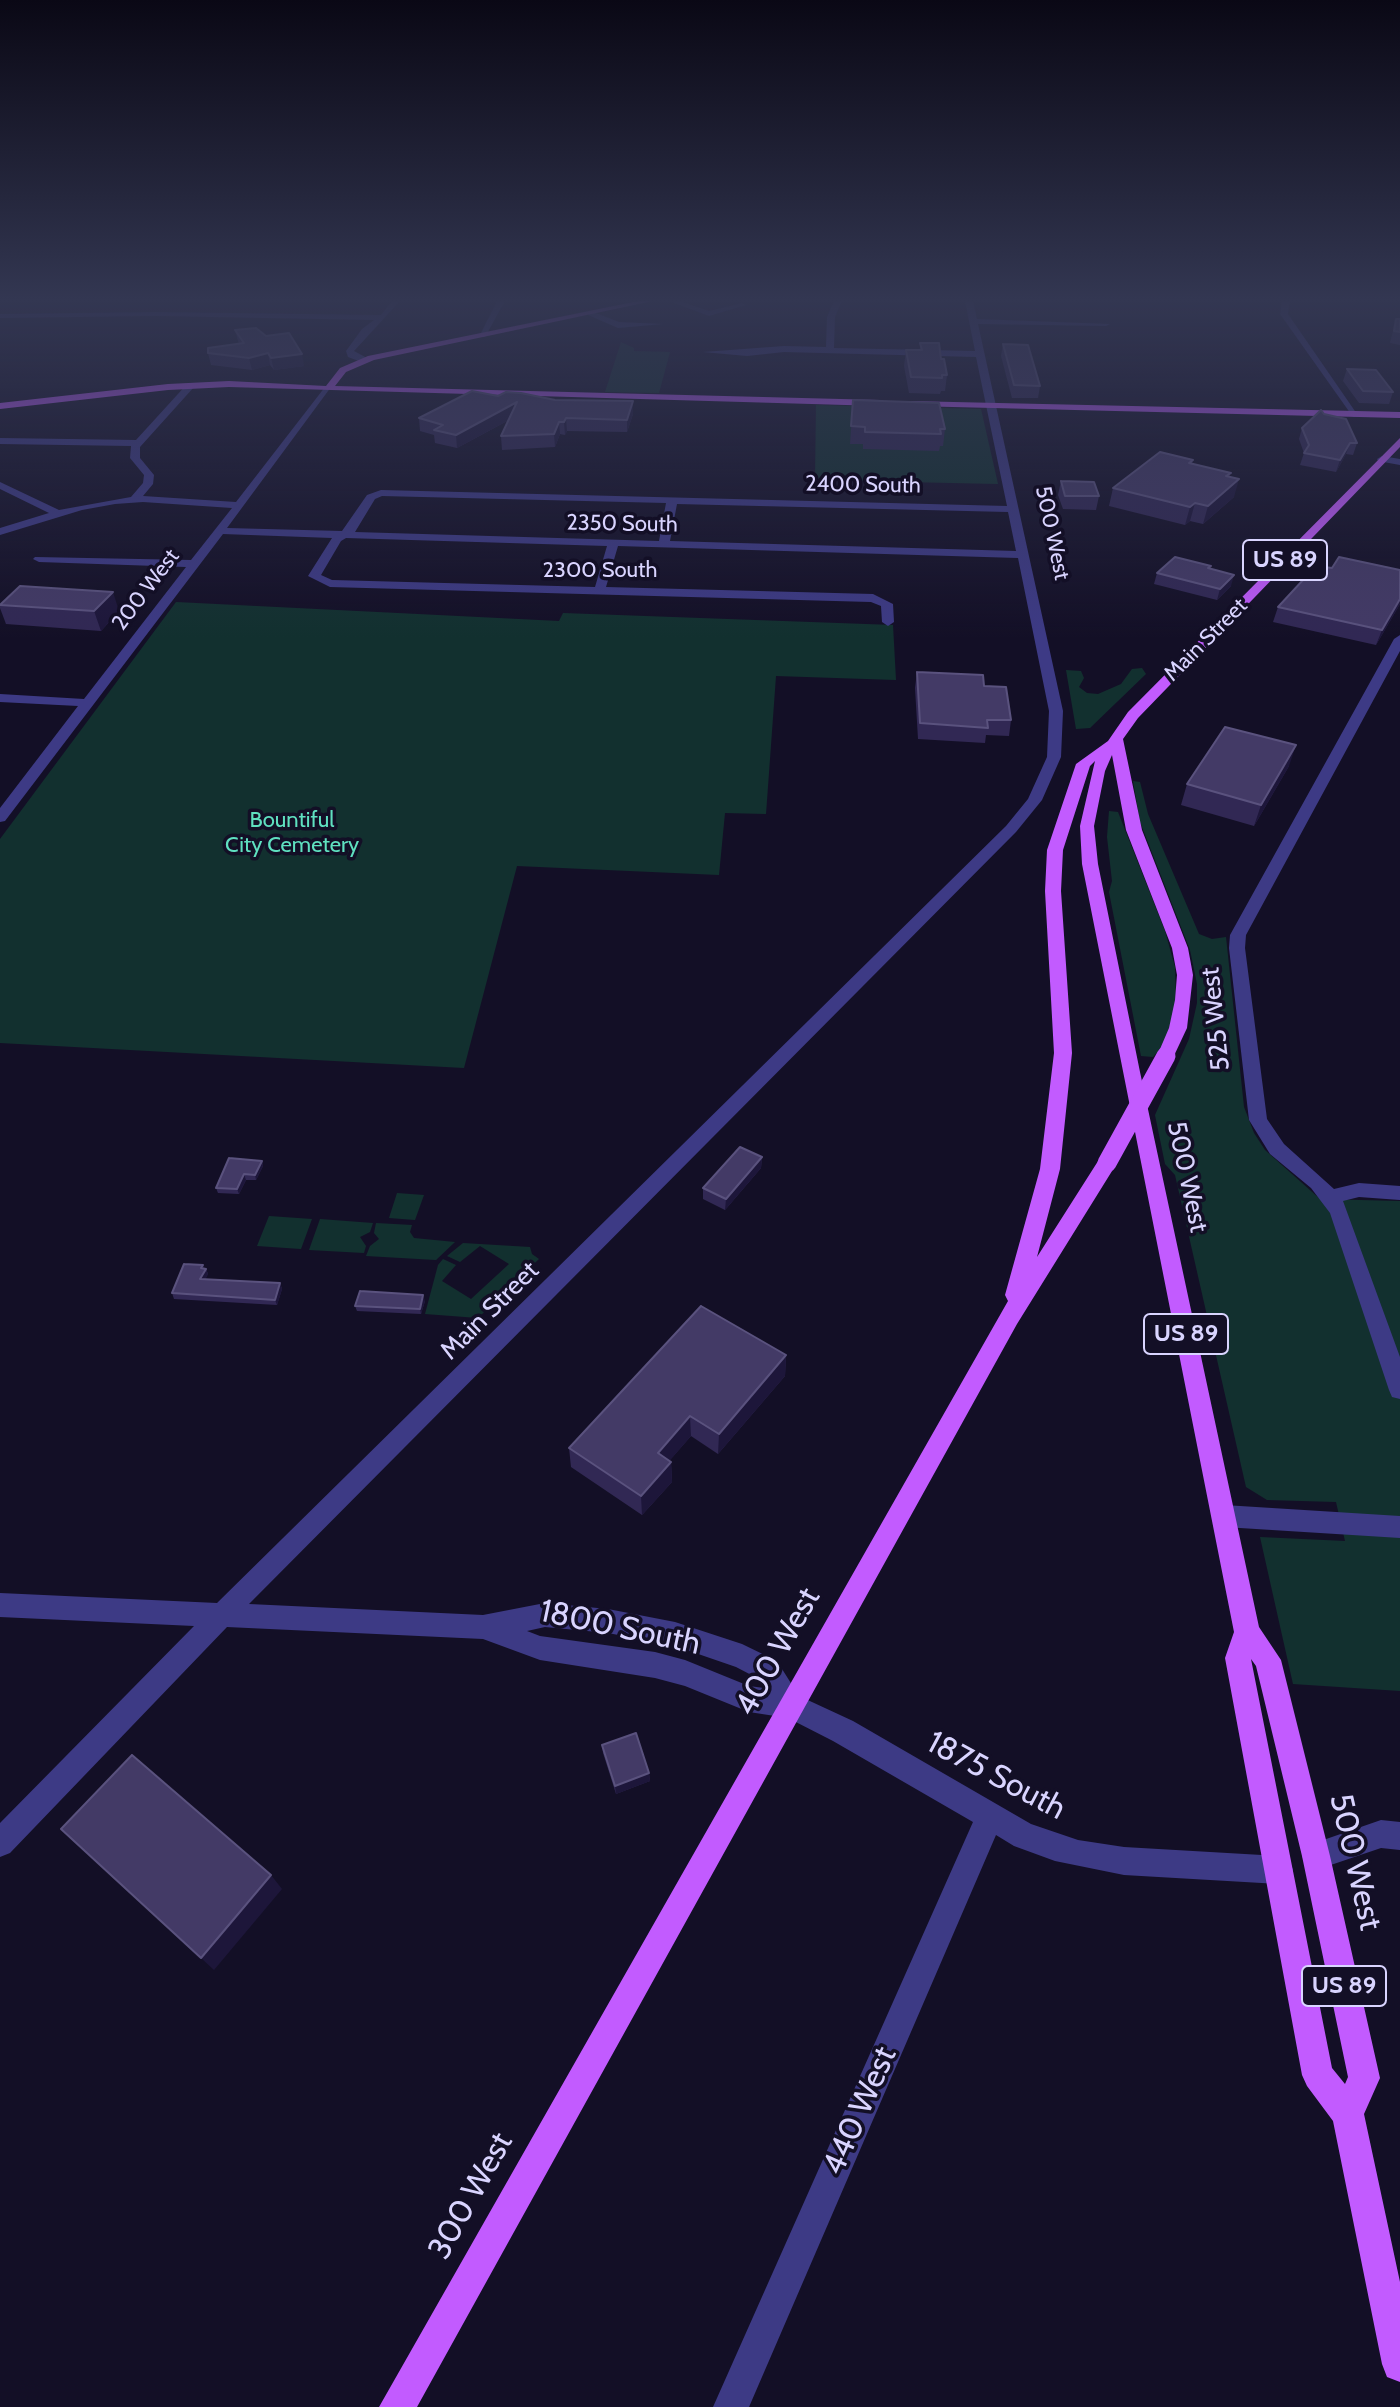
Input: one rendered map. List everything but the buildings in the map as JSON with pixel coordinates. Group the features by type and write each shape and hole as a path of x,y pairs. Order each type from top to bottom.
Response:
{"main road":[{"path":"1295,413 1400,415"},
{"name":"Main Street","path":"1116,738 1149,699 1400,441"},
{"path":"1116,738 1134,830 1180,948 1185,975 1184,1000 1178,1028 1166,1056 1107,1163 1009,1318 1050,1169 1063,1053 1053,891 1055,850 1083,764 1116,738"},
{"name":"500 West","path":"1116,738 1098,771 1088,809 1090,864 1247,1632 1268,1660 1316,1856 1364,2078 1348,2114"},
{"name":"400 West","path":"612,2022 1009,1318"},
{"name":"500 West","path":"1247,1632 1238,1658 1318,2075 1348,2114 1400,2364"},
{"name":"300 West","path":"397,2407 612,2022"}],"street":[{"path":"135,499 149,479 147,470 134,454 138,443 165,413"},
{"name":"200 West","path":"0,818 309,413"},
{"name":"500 West","path":"993,413 1058,726 1049,771 1021,820"},
{"path":"0,441 138,443"},
{"path":"1382,459 1400,462"},
{"path":"0,485 57,513"},
{"name":"2400 South","path":"342,536 376,494 1013,509"},
{"path":"0,532 91,504 135,499 239,505"},
{"path":"664,544 672,500"},
{"name":"2350 South","path":"219,531 1024,555"},
{"name":"2300 South","path":"342,536 315,574 317,580 537,591 600,589 883,601 887,604 888,622"},
{"path":"600,589 613,543"},
{"path":"39,559 194,564"},
{"name":"525 West","path":"1400,639 1237,941 1258,1120 1277,1149 1330,1197 1348,1231 1400,1390"},
{"path":"0,698 88,703"},
{"name":"Main Street","path":"0,1843 223,1616 1021,820"},
{"path":"1330,1197 1359,1190 1400,1193"},
{"path":"1224,1516 1400,1527"},
{"name":"1800 South","path":"0,1605 483,1627 545,1615 608,1621 675,1634 742,1657 768,1670 790,1705"},
{"name":"1800 South","path":"483,1627 540,1648 655,1665 685,1673 749,1699 790,1705"},
{"name":"1875 South","path":"790,1705 843,1731 1024,1836 1078,1854 1124,1861 1279,1870"},
{"name":"440 West","path":"731,2407 990,1816"},
{"path":"1316,1856 1381,1834 1400,1836"}],"green space":[{"path":"816,413 982,413 998,484 815,480"},
{"name":"Bountiful City Cemetery","path":"176,602 559,621 563,613 893,625 896,680 776,676 766,814 725,813 719,875 517,866 464,1068 0,1043 0,839"},
{"path":"1142,668 1146,674 1090,728 1076,729 1066,670 1081,671 1084,678 1079,687 1087,693 1098,694 1121,684 1132,669"},
{"path":"1133,781 1140,782 1148,814 1199,934 1212,939 1226,937 1244,1107 1254,1133 1265,1150 1320,1199 1400,1201 1400,1691 1293,1684 1260,1537 1345,1541 1336,1502 1267,1500 1246,1487 1175,1175 1165,1164 1155,1115 1189,1039 1197,1003 1197,984 1190,950 1140,822"},
{"path":"1109,811 1118,812 1165,931 1175,967 1176,1002 1165,1044 1153,1057 1141,1056 1109,892 1112,881 1107,837"},
{"path":"397,1193 424,1195 415,1220 389,1218"},
{"path":"269,1216 312,1219 301,1249 257,1246"},
{"path":"320,1219 373,1223 370,1232 360,1237 366,1246 364,1253 309,1250"},
{"path":"376,1223 412,1225 410,1232 414,1238 455,1242 436,1260 366,1256 370,1246 379,1239 374,1233"},
{"path":"463,1243 530,1247 532,1254 539,1259 478,1318 425,1314 438,1265 443,1259 456,1265 442,1281 471,1299 509,1264 480,1246 460,1262 447,1256"}]}
